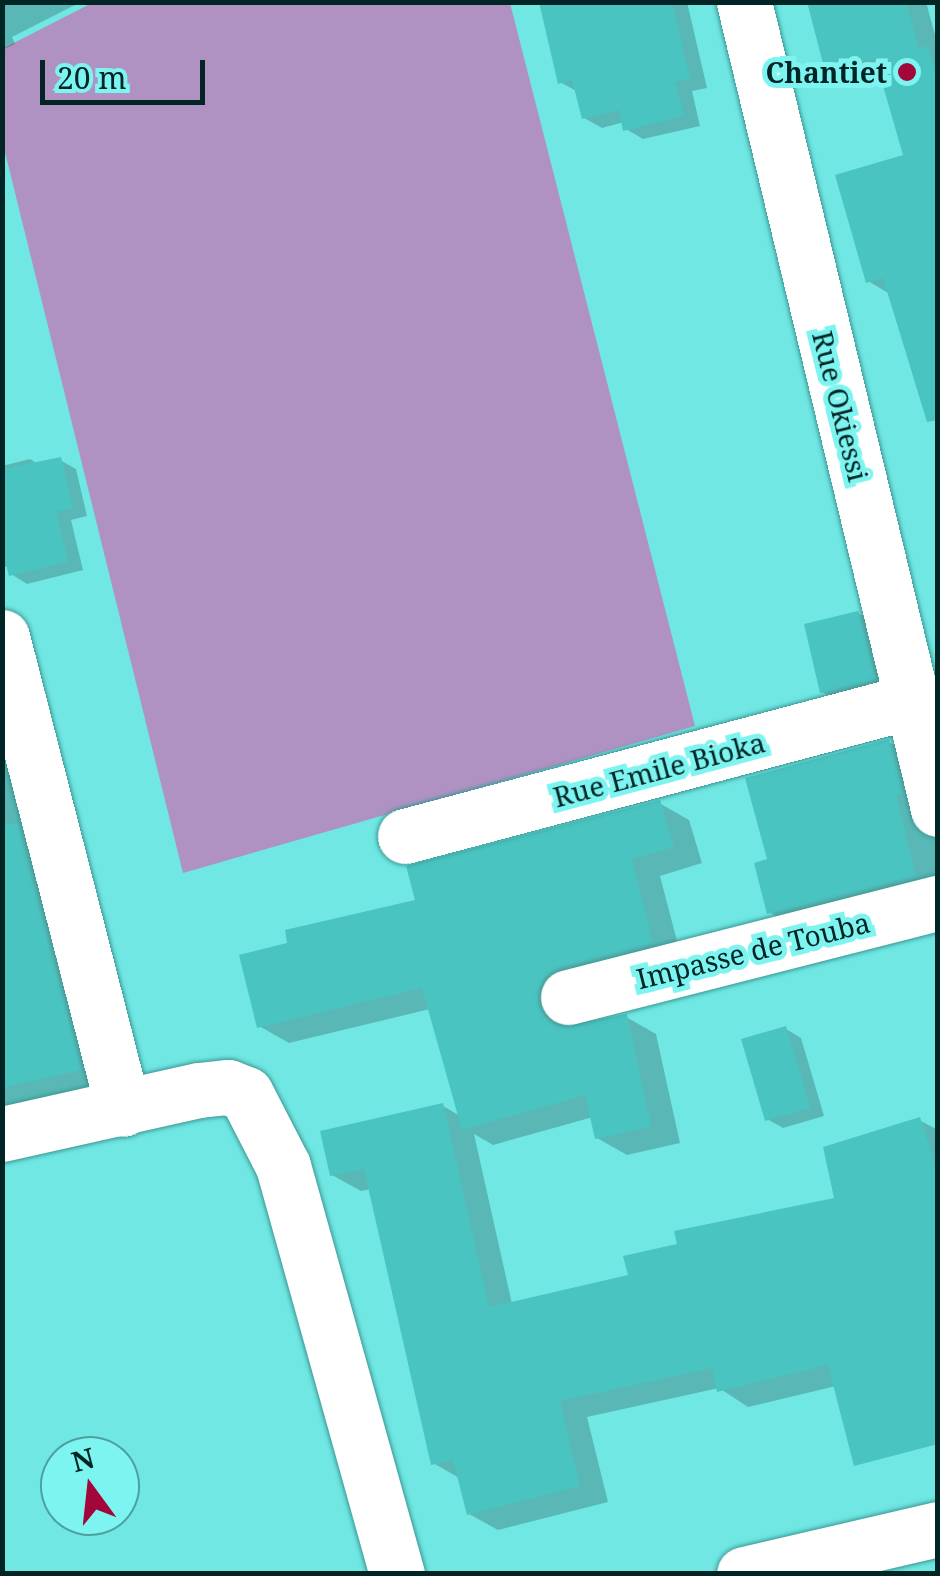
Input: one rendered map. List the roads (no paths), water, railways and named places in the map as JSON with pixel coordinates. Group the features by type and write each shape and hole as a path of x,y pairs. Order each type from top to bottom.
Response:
{"street":[{"name":"Rue Okiessi","path":"744,2 938,808"},
{"path":"2,637 124,1109"},
{"name":"Rue Emile Bioka","path":"406,836 912,701"},
{"name":"Impasse de Touba","path":"568,997 938,903"},
{"path":"2,1134 228,1088 246,1094 283,1166 397,1574"},
{"path":"744,1574 938,1528"}],"place":[{"name":"Chantiet","path":"907,72"}]}
